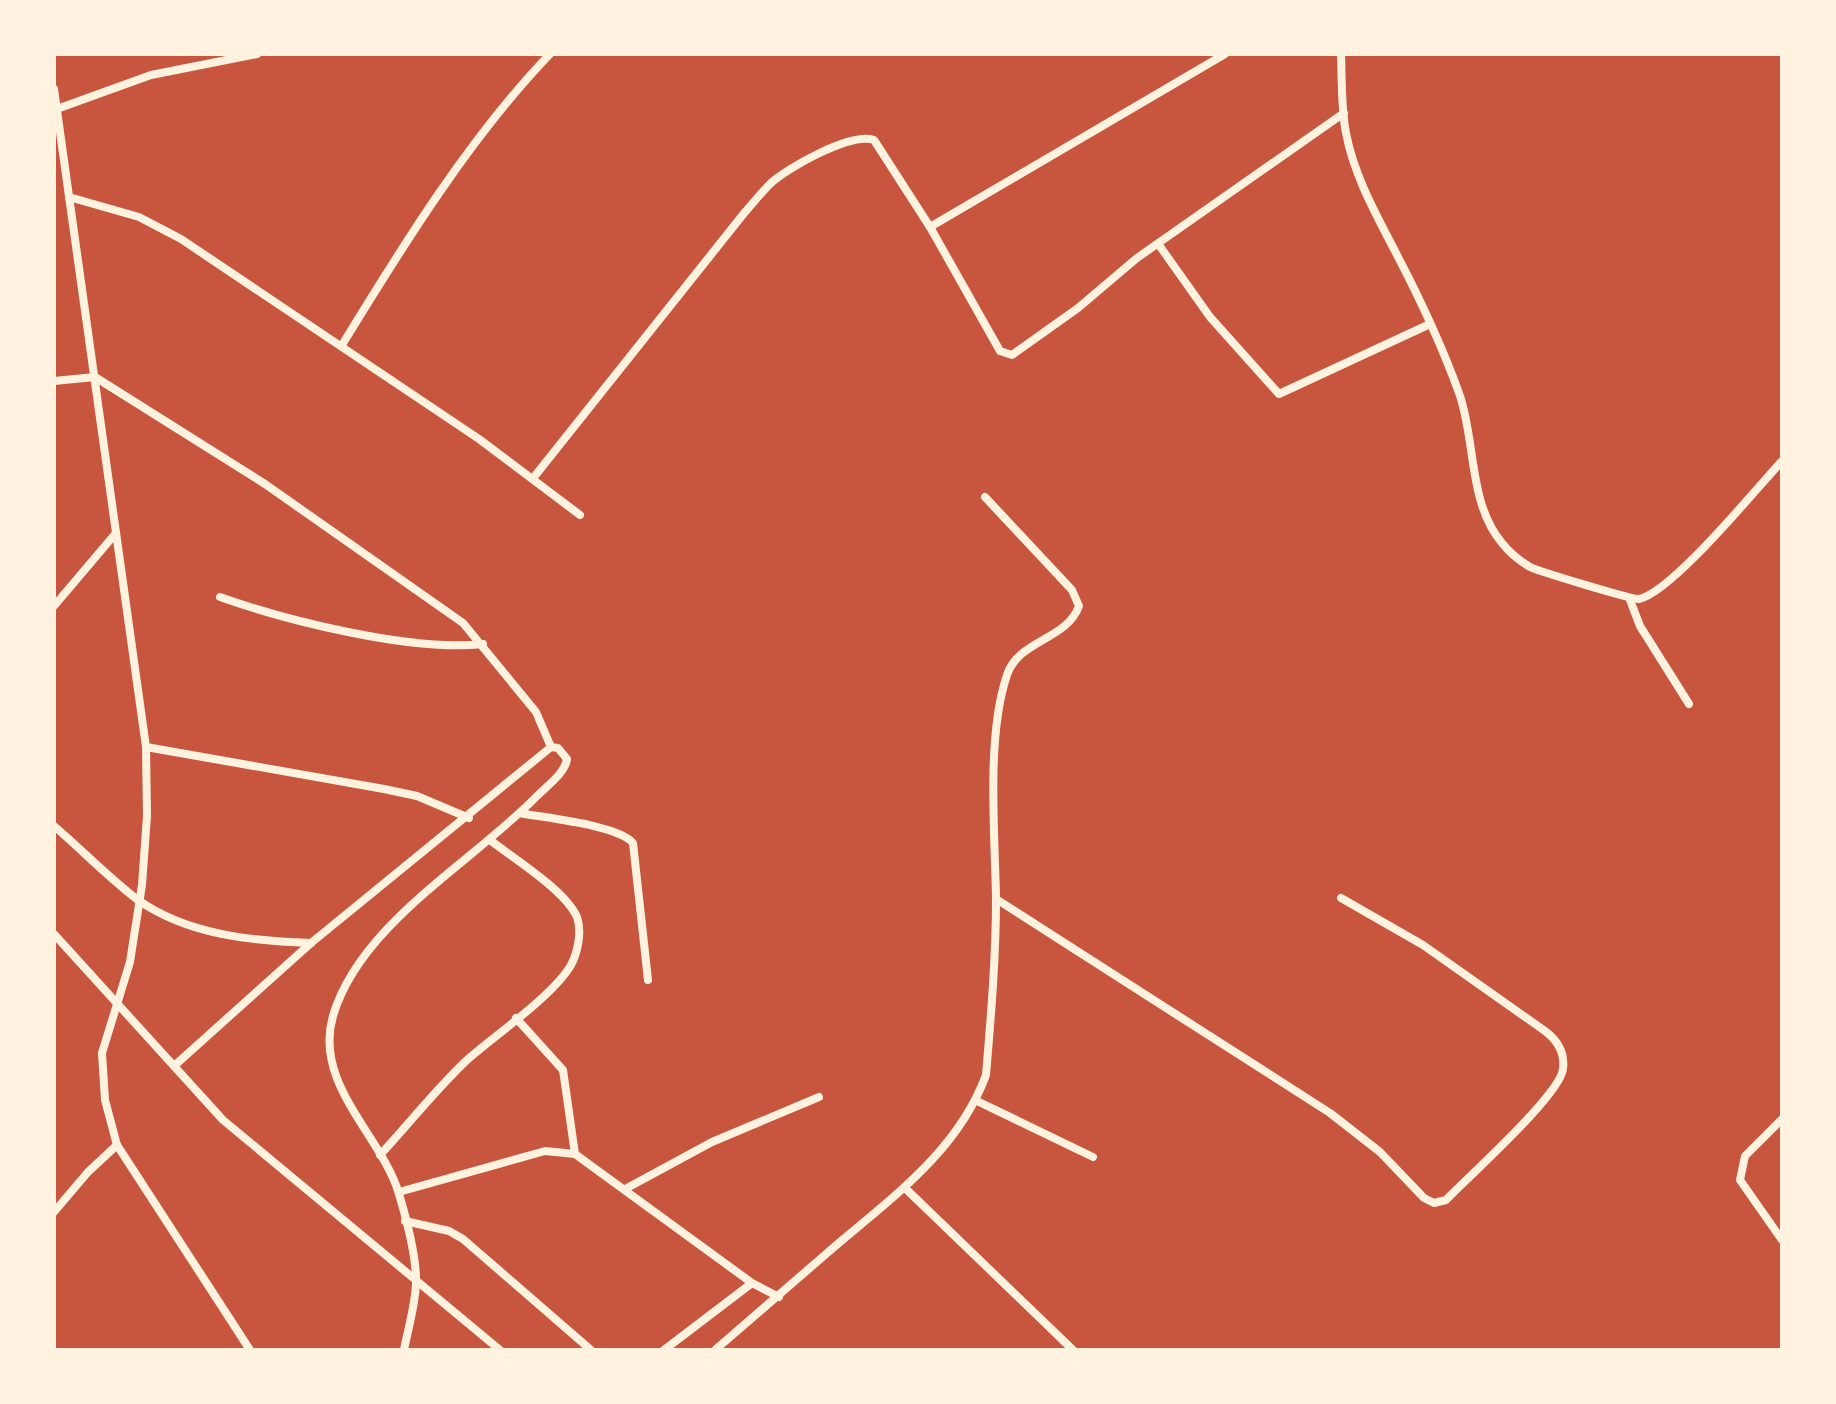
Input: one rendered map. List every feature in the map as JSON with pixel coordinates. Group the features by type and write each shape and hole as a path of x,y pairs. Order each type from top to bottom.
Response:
{"street":[{"path":"56,109 151,75 257,54"},
{"path":"342,345 380,282 485,130 550,54"},
{"path":"930,227 1225,54"},
{"path":"1341,54 1344,113 1353,160 1379,223 1430,324 1461,396 1478,483 1491,526 1500,542 1531,567 1630,600 1641,599 1671,580 1782,461"},
{"path":"54,89 146,747 147,816 140,901 130,962 105,1041 102,1068 105,1100 117,1145 250,1350"},
{"path":"534,477 772,182 795,167 853,140 864,137 874,140 930,227 1000,351 1006,355 1031,342 1159,245 1344,113"},
{"path":"69,197 139,217 181,239 534,477 580,515"},
{"path":"1159,245 1210,317 1279,394 1430,324"},
{"path":"54,381 95,377 347,540 463,623 536,712 551,747 563,751 566,764 520,813 395,921 339,996 329,1028 331,1056 354,1113 399,1192 416,1284 404,1350"},
{"path":"715,1350 906,1189 977,1101 986,1075 996,899 995,754 1006,675 1017,656 1069,622 1079,606 1072,590 985,497"},
{"path":"54,606 116,533"},
{"path":"220,597 264,613 412,643 449,648 483,644"},
{"path":"1630,600 1640,626 1689,704"},
{"path":"146,747 417,796 469,818"},
{"path":"174,1066 311,943 469,818 551,747"},
{"path":"520,813 600,828 628,837 636,849 648,980"},
{"path":"54,826 140,901 221,935 250,941 311,943"},
{"path":"380,1155 465,1062 570,966 578,943 577,917 563,900 490,840"},
{"path":"996,899 1330,1113 1380,1152 1424,1198 1434,1203 1446,1200 1546,1097 1563,1071 1562,1054 1555,1039 1545,1031 1423,945 1341,898"},
{"path":"54,934 223,1120 332,1214 402,1266 416,1284 500,1350"},
{"path":"516,1018 563,1070 575,1154"},
{"path":"627,1188 712,1142 819,1097"},
{"path":"977,1101 1093,1157"},
{"path":"1782,1119 1745,1156 1740,1180 1782,1240"},
{"path":"54,1212 88,1172 117,1145"},
{"path":"399,1192 545,1151 575,1154 627,1188 752,1283 779,1297"},
{"path":"906,1189 968,1245 1073,1350"},
{"path":"405,1221 449,1231 463,1239 591,1350"},
{"path":"664,1350 752,1283"}]}
